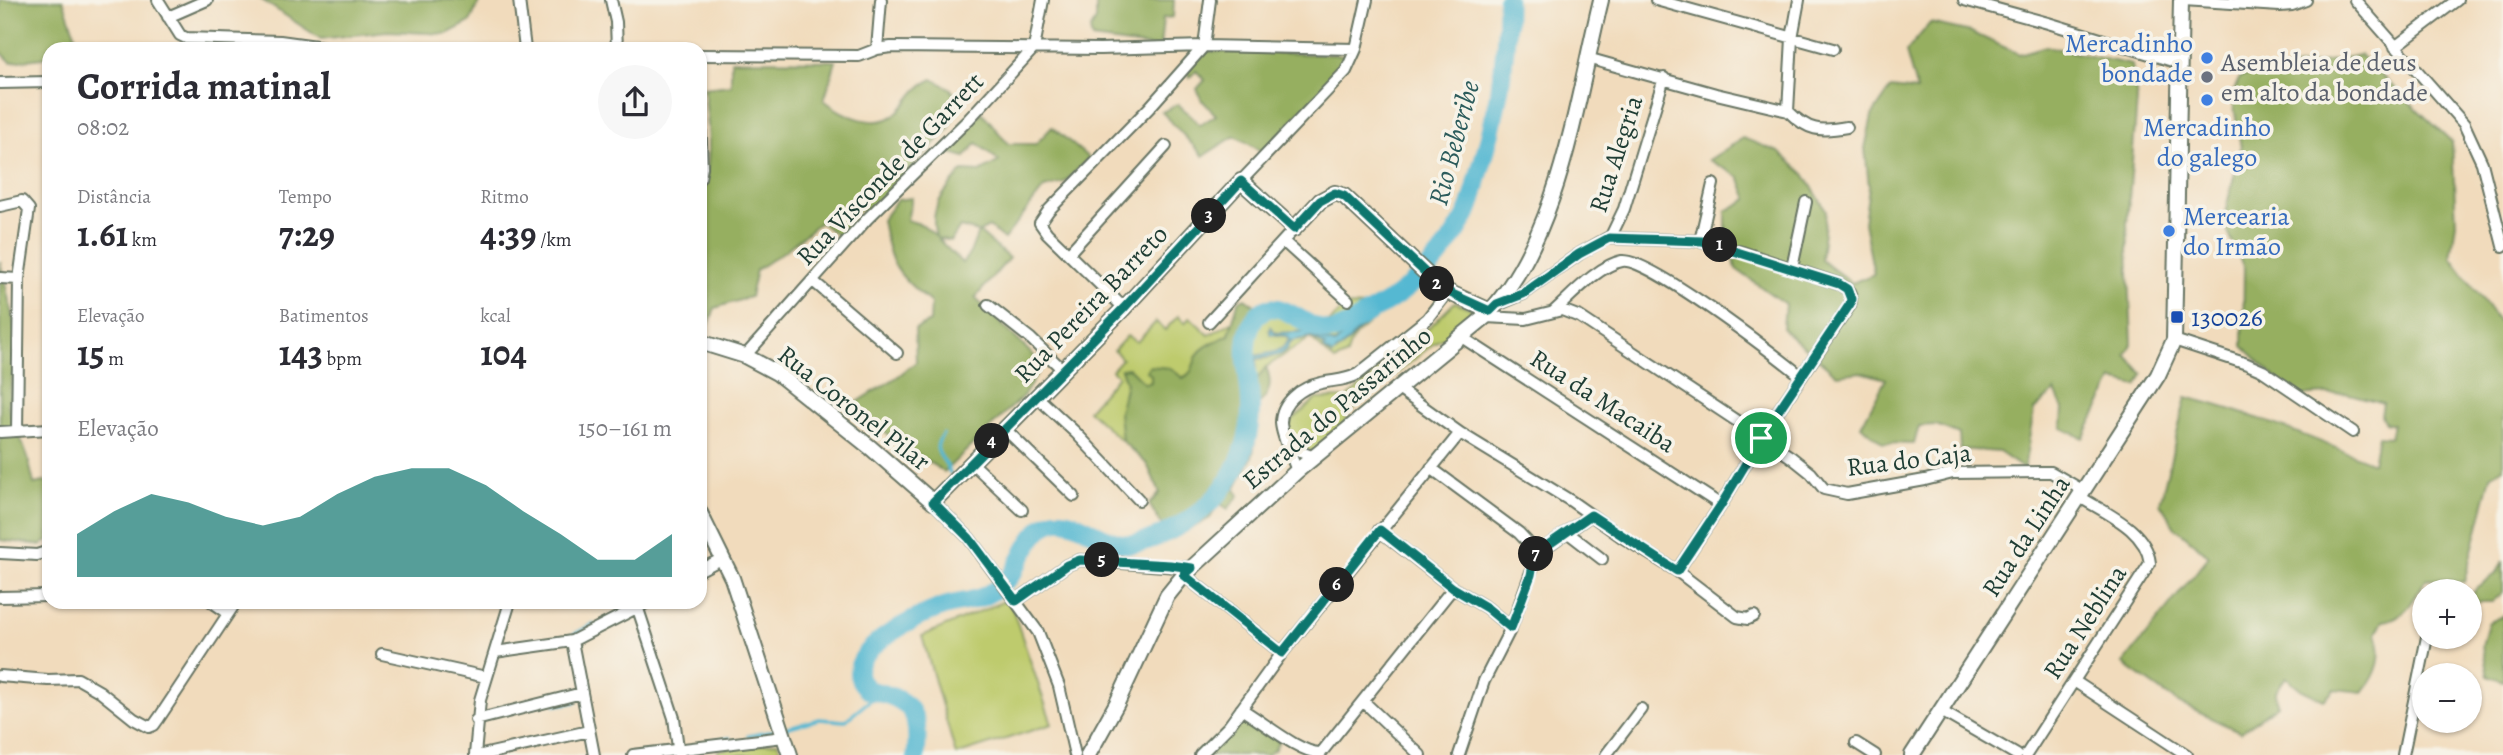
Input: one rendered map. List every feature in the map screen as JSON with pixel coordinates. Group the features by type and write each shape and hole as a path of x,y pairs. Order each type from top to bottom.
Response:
{"street":[{"path":"158,0 180,35 196,42"},
{"path":"168,17 207,0"},
{"path":"519,0 524,42"},
{"path":"611,0 617,42"},
{"path":"877,49 881,0"},
{"path":"1034,48 1043,0"},
{"path":"1124,308 1041,227 1042,219 1149,108 1203,46 1210,0"},
{"name":"Rua Pereira Barreto","path":"933,502 1124,308 1346,71 1353,61 1367,0"},
{"name":"Estrada do Passarinho","path":"1076,755 1118,703 1167,596 1188,571 1297,471 1490,311 1517,276 1545,217 1565,151 1601,0"},
{"path":"1656,0 1833,48"},
{"path":"1788,110 1792,38 1799,0"},
{"path":"1964,0 2179,63"},
{"path":"2182,0 2280,6 2306,0"},
{"name":"Rua da Linha","path":"1912,755 2158,375 2174,340 2182,0"},
{"path":"2355,0 2464,124 2482,163 2503,246"},
{"path":"2395,47 2456,0"},
{"path":"707,55 859,56 877,49 1203,46 1356,49"},
{"name":"Rua Visconde de Garrett","path":"745,356 867,219 976,111 1034,48"},
{"path":"1587,58 1716,94 1788,110 1798,120 1819,131 1847,127"},
{"name":"Rua Alegria","path":"1490,311 1523,294 1579,254 1609,238 1614,232 1624,209 1664,78"},
{"path":"0,83 42,82"},
{"path":"1069,253 1166,146"},
{"path":"1241,181 1294,229"},
{"path":"1700,241 1713,184"},
{"path":"1209,323 1320,201 1335,193 1344,196 1448,292 1490,311 1526,319 1553,312 1599,273 1617,262 1633,262 1700,302 1801,376"},
{"path":"0,206 22,201 29,209 19,279 17,431"},
{"path":"1792,268 1807,202"},
{"path":"1609,238 1700,241 1839,284 1847,289 1851,299 1838,324 1801,376 1677,571"},
{"path":"1283,241 1348,300"},
{"path":"0,278 19,279"},
{"path":"813,281 897,353"},
{"path":"1297,471 1281,422 1283,413 1296,394 1319,383 1347,380 1358,374 1427,319 1448,292"},
{"path":"988,305 1031,339 1063,370"},
{"name":"Rua do Caja","path":"1553,312 1562,310 1580,317 1804,467 1824,489 1834,492 1860,492 1953,472 2051,472 2082,494"},
{"name":"Rua da Macaiba","path":"1460,336 1721,505"},
{"path":"2174,340 2263,371 2353,432"},
{"name":"Rua Coronel Pilar","path":"707,344 745,356 794,385 933,502 969,538 1038,632 1059,686 1076,755"},
{"path":"1396,388 1460,433 1677,571 1737,617 1748,619 1754,616"},
{"path":"1036,396 1076,433 1139,500"},
{"path":"1004,428 1074,496"},
{"path":"0,432 42,429"},
{"path":"1200,755 1228,726 1282,653 1460,433"},
{"path":"1290,448 1314,457"},
{"path":"971,462 1022,510"},
{"path":"1431,468 1529,542 1535,554 1531,575 1511,628 1484,681 1459,755"},
{"name":"Rua Neblina","path":"2026,755 2150,563 2149,553 2134,533 2082,494"},
{"path":"1535,554 1591,515"},
{"path":"707,527 723,558 745,614 790,755"},
{"path":"1380,530 1453,588 1487,608 1511,628"},
{"path":"1567,532 1602,559"},
{"path":"0,552 42,553"},
{"path":"707,566 723,558"},
{"path":"1016,601 1067,565 1080,560 1170,565 1188,571 1282,653"},
{"path":"1241,709 1284,738 1313,753 1321,753 1453,588"},
{"path":"0,597 42,596"},
{"path":"222,609 228,613"},
{"path":"0,676 48,680 78,679 149,727 159,718 231,609"},
{"path":"475,755 476,720 486,677 508,609"},
{"path":"495,652 572,640 635,609"},
{"path":"644,609 674,718 679,753"},
{"path":"572,640 594,755"},
{"path":"2403,755 2425,649"},
{"path":"383,654 486,677"},
{"path":"2074,681 2186,755"},
{"path":"476,720 582,693"},
{"path":"1363,701 1420,755"},
{"path":"1606,755 1641,709"},
{"path":"1941,711 2017,755"},
{"path":"482,755 589,731"},
{"path":"633,755 679,753 782,732"},
{"path":"1856,743 1875,755"}],"green space":[{"path":"0,0 63,0 78,42 42,42 42,58 11,62 0,51"},
{"path":"262,0 480,0 470,22 447,34 387,31 321,39"},
{"path":"1091,0 1174,0 1173,17 1163,18 1160,48 1092,39 1090,30 1096,20 1096,1"},
{"path":"1930,23 1971,32 2019,54 2046,46 2132,65 2137,100 2127,224 2132,344 2126,355 2143,374 2137,386 2113,380 2083,438 2062,428 2063,409 2055,391 2034,410 2024,469 1999,452 1960,449 1959,434 1936,425 1919,426 1914,444 1883,443 1861,426 1886,379 1861,372 1837,375 1783,329 1785,304 1736,269 1726,228 1726,211 1748,199 1739,177 1709,160 1743,138 1779,152 1804,174 1826,210 1821,260 1852,283 1874,274 1864,223 1869,187 1865,148 1872,116 1891,88 1917,91 1906,52"},
{"path":"1205,51 1347,55 1344,66 1263,152 1235,136 1203,156 1162,112 1178,104 1200,125 1216,115 1201,99 1197,89 1205,80 1196,71 1190,77 1184,68"},
{"path":"2360,55 2452,142 2456,223 2451,257 2503,327 2503,468 2491,476 2465,579 2412,579 2412,602 2398,616 2383,621 2376,633 2378,664 2363,692 2335,689 2324,700 2302,690 2286,677 2276,691 2277,705 2241,732 2180,704 2123,664 2209,556 2175,527 2160,503 2186,397 2258,418 2373,463 2378,436 2390,437 2393,424 2385,422 2381,416 2383,403 2346,393 2294,396 2243,346 2244,268 2223,221 2241,148 2232,95 2240,77"},
{"path":"731,60 836,61 824,100 850,116 871,121 890,118 921,86 933,79 951,89 959,102 948,130 872,208 854,212 838,236 820,222 756,270 750,297 715,308 707,330 707,88 731,85"},
{"path":"982,112 1008,144 1036,144 1052,127 1089,158 1064,183 1044,188 1004,239 989,227 979,232 1009,258 975,298 1043,365 1024,395 944,472 857,414 856,403 916,362 915,329 930,322 931,303 909,284 896,268 888,249 882,220 897,200 912,198 907,220 923,225 936,236 936,208 950,186 963,171 980,172 999,161 977,143 965,157 944,151","holes":["960,227 978,232 970,253 962,263 937,238 951,241"]},
{"path":"0,261 18,341 8,405 28,458 34,484 42,482 42,544 0,540"},
{"path":"1413,287 1419,287 1410,295 1368,324"},
{"path":"1245,298 1256,306 1243,333 1244,358 1254,377 1257,379 1266,367 1269,379 1267,394 1255,406 1252,458 1235,490 1239,495 1228,509 1219,503 1210,518 1171,540 1149,504 1160,493 1147,464 1122,441 1119,413 1126,383 1121,369 1129,368 1145,384 1151,382 1151,375 1146,371 1149,366 1170,368 1183,378 1187,376 1201,351 1229,335 1238,302"},
{"path":"1388,298 1375,315 1370,315 1353,327 1353,330 1346,332 1335,344 1317,339 1308,332 1283,334 1271,328 1269,330 1286,336 1289,340 1276,352 1257,355 1254,359 1254,370 1257,366 1255,359 1270,358 1287,350 1290,341 1309,339 1266,367 1257,379 1248,367 1242,349 1243,333 1256,306 1262,309 1270,303 1278,310 1291,305 1306,317 1325,326 1346,306 1364,307"},
{"path":"1455,302 1472,309 1472,320 1433,344 1349,413 1344,425 1313,452 1288,442 1287,426 1316,399 1347,398"},
{"path":"1178,316 1185,323 1190,317 1209,335 1234,321 1229,335 1202,350 1193,369 1185,376 1174,378 1151,375 1151,382 1145,384 1129,368 1121,369 1126,383 1123,395 1122,441 1088,410 1118,376 1112,370 1122,359 1114,350 1127,336 1137,342 1156,322 1165,330"},
{"path":"1366,326 1351,344 1347,355 1335,361 1311,339 1336,353"},
{"path":"2503,561 2503,592 2492,602 2482,602 2482,584 2497,573"},
{"path":"1009,599 1052,724 956,755 922,636"},
{"path":"2503,616 2503,682 2488,676 2482,646 2488,623"},
{"path":"1245,715 1279,741 1275,749 1267,755 1205,755"},
{"path":"778,742 782,755 718,755 718,750"}],"water":[{"path":"1415,274 1421,279 1415,285 1332,355 1324,349 1325,346 1311,337 1291,341 1284,352 1276,356 1256,359 1256,373 1254,370 1255,356 1278,351 1289,340 1286,336 1270,334 1270,327 1276,333 1311,331 1317,339 1335,344 1346,332 1353,330 1361,313 1366,310 1370,315 1375,315"}],"waterway":[{"name":"Rio Beberibe","path":"916,755 917,727 910,709 894,697 868,690 859,678 860,665 877,643 932,611 970,601 997,589 1012,574 1034,536 1054,521 1071,522 1110,540 1129,544 1160,536 1194,516 1210,503 1234,472 1248,435 1250,395 1247,344 1248,334 1256,317 1264,310 1274,308 1314,327 1338,330 1402,292 1437,258 1457,232 1470,208 1491,131 1503,66 1507,0"},
{"path":"943,434 937,446 950,473"},
{"path":"567,638 593,624"},
{"path":"785,728 819,719 845,721 880,692"},
{"path":"556,705 576,702"},
{"path":"748,736 778,730"},
{"path":"716,740 730,738"}],"place":[{"name":"Mercadinho bondade","path":"2207,58"},
{"name":"Asembleia de deus em alto da bondade","path":"2207,77"},
{"name":"Mercadinho do galego","path":"2207,100"},
{"name":"Mercearia do Irmão","path":"2169,231"},
{"name":"130026","path":"2177,317"}],"route":[{"path":"1241,181 1294,229 1329,195 1335,193 1344,196 1448,292 1490,311 1497,304 1523,294 1579,254 1609,238 1702,241 1839,284 1850,293 1850,304 1761,438 1677,571 1591,515 1535,554 1531,575 1511,628 1487,608 1453,588 1380,530 1282,653 1184,575 1192,568 1080,560 1067,565 1016,601 969,538 933,502 1124,308 1241,181"}]}
